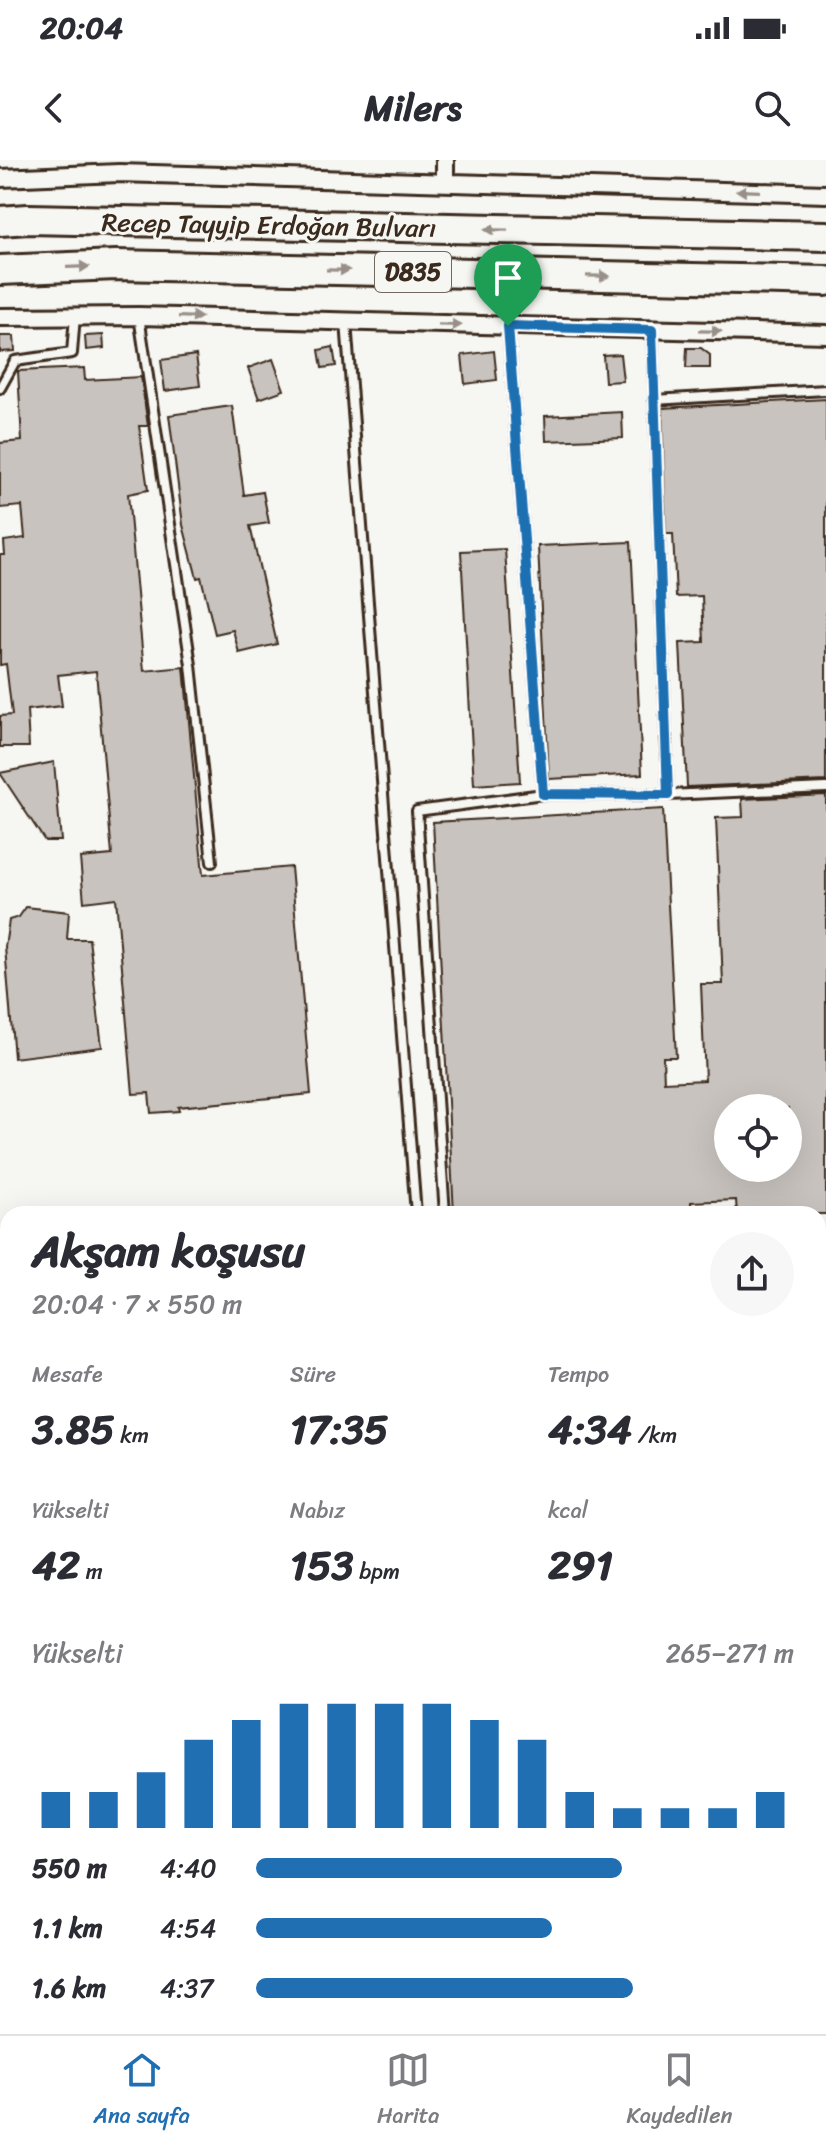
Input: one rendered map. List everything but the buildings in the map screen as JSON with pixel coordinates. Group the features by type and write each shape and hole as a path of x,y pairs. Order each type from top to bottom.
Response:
{"highway":[{"name":"Recep Tayyip Erdoğan Bulvarı","path":"0,221 28,219 826,236"},
{"name":"Recep Tayyip Erdoğan Bulvarı","path":"0,270 116,265 826,281"}],"street":[{"path":"445,160 445,182"},
{"name":"Recep Tayyip Erdoğan Bulvarı","path":"0,178 117,167 445,182 826,194"},
{"path":"0,317 139,316 826,334"}],"lane":[{"path":"0,388 15,361 72,353 75,316"},
{"path":"139,316 191,665 212,862"},
{"path":"346,322 415,1206"},
{"path":"508,326 543,794"},
{"path":"652,330 668,795"},
{"path":"654,400 826,390"},
{"path":"444,1206 417,811 543,794 668,795 826,788"}],"route":[{"path":"508,326 652,330 668,795 543,794 508,326"}]}
